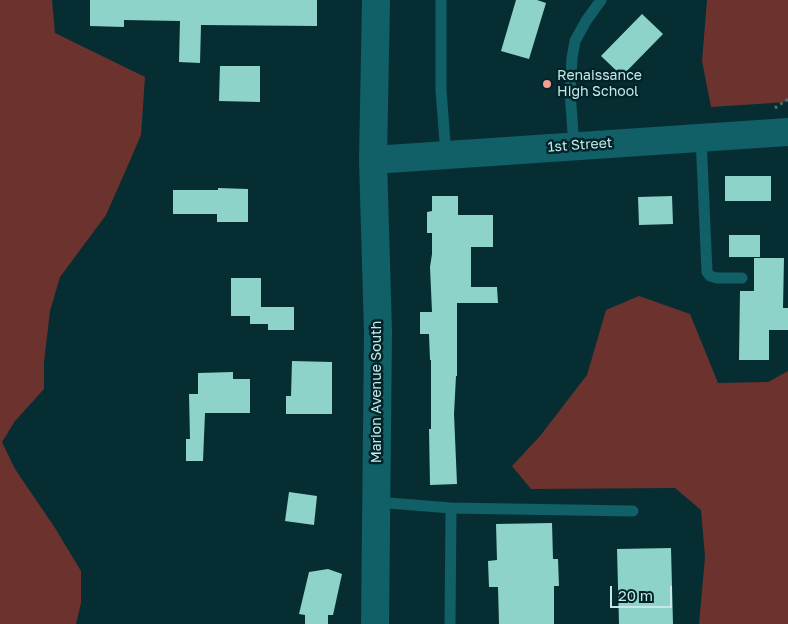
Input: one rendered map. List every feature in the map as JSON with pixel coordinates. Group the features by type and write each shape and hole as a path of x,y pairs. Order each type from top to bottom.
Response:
{"main road":[{"name":"Marion Avenue South","path":"376,0 373,160 378,332 376,624"},
{"name":"1st Street","path":"373,160 788,132"}],"lane":[{"path":"441,0 441,90 446,155"},
{"path":"574,146 570,92 575,41 600,0"},
{"path":"701,137 707,272 710,276 717,278 742,278"},
{"path":"376,502 451,508 633,511"},
{"path":"450,624 451,508"}],"path":[{"path":"770,111 788,99"}],"shaded area":[{"path":"0,0 52,0 55,33 145,77 141,135 106,215 60,277 50,311 44,362 44,389 15,421 2,442 15,469 55,528 81,571 81,603 76,624 0,624"},
{"path":"707,0 788,0 788,102 711,107 702,61"},
{"path":"639,296 690,314 718,383 768,382 788,371 788,624 699,624 705,557 701,510 675,488 531,489 512,466 540,436 587,375 606,310"}],"building":[{"path":"90,0 317,0 317,26 201,25 200,63 179,62 180,21 124,20 124,27 90,26"},
{"path":"516,0 537,0 546,3 529,59 501,51"},
{"path":"642,14 663,34 622,76 601,56"},
{"path":"220,66 260,66 260,102 219,101"},
{"path":"725,176 771,176 771,201 725,201"},
{"path":"218,188 248,189 248,222 217,222 217,214 173,214 173,190 218,190"},
{"path":"432,196 458,196 458,215 493,215 493,247 471,247 471,287 497,287 498,303 457,303 457,376 454,414 457,484 430,485 431,360 429,334 420,334 420,312 432,312 430,267 432,233 427,233 427,212 432,211"},
{"path":"672,196 673,224 639,225 638,197"},
{"path":"729,235 760,235 760,257 729,257"},
{"path":"754,258 784,258 783,308 788,308 788,330 769,330 769,360 739,360 740,291 754,291"},
{"path":"231,278 261,278 261,307 294,307 294,330 268,330 268,324 250,324 250,316 231,316"},
{"path":"292,361 332,362 332,414 286,414 286,396 291,396"},
{"path":"233,372 233,379 250,379 250,413 205,413 203,461 186,461 186,439 190,439 189,394 198,394 198,373"},
{"path":"289,492 317,496 314,525 285,521"},
{"path":"552,523 553,559 558,559 559,586 554,586 554,624 499,624 498,587 489,587 488,561 497,560 496,524"},
{"path":"671,548 673,624 619,624 617,549"},
{"path":"328,569 342,574 333,615 328,615 328,624 305,624 305,615 299,614 309,572"}],"place":[{"name":"Renaissance High School","path":"547,84"}]}
